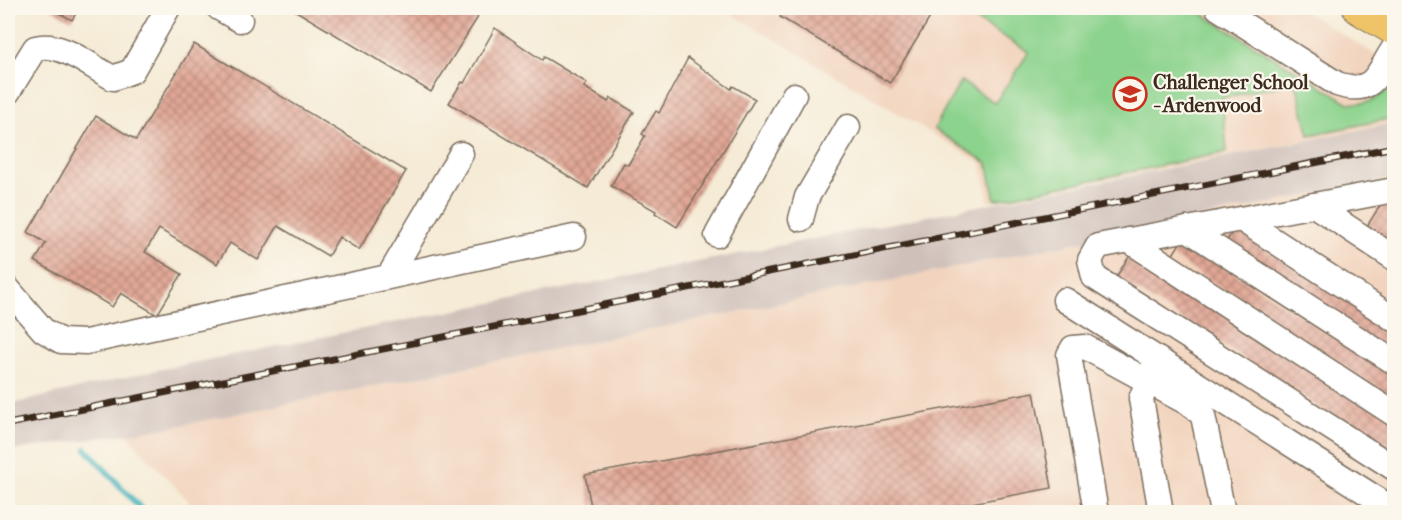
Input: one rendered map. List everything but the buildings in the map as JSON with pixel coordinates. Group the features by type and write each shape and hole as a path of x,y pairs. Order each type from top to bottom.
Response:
{"main road":[{"path":"1359,8 1395,29"}],"lane":[{"path":"8,92 35,48 45,45 56,46 113,78 132,71 168,8"},
{"path":"219,8 240,20"},
{"path":"1218,8 1337,84 1353,90 1365,88 1370,83 1395,48"},
{"path":"717,235 794,95"},
{"path":"801,219 807,196 848,127"},
{"path":"389,276 461,154"},
{"path":"1395,190 1098,246 1090,260 1094,277 1395,468"},
{"path":"1314,205 1395,258"},
{"path":"1241,219 1395,319"},
{"path":"1187,229 1395,362"},
{"path":"8,289 43,330 61,341 86,342 574,237"},
{"path":"1128,240 1395,414"},
{"path":"1065,300 1152,370 1203,416 1223,513"},
{"path":"1096,513 1070,351 1073,348 1085,347 1152,370 1395,510"},
{"path":"1152,370 1141,399 1161,513"}],"shaded area":[{"name":"Challenger School - Ardenwood","path":"722,8 1300,8 1394,66 1394,123 989,202 981,163"},
{"path":"1394,123 1394,178 168,428 8,451 8,405 157,370"},
{"path":"1394,178 1394,512 199,512 125,434 168,428"}],"green space":[{"path":"980,8 1192,8 1349,103 1370,101 1387,90 1394,95 1394,118 1309,135 1297,87 1293,83 1222,98 1227,152 995,200 987,163 934,129 961,81 995,103 1029,52 973,18"}],"waterway":[{"path":"86,449 144,512"}],"railway":[{"path":"8,424 1394,147"}],"place":[{"name":"Challenger School - Ardenwood","path":"1130,94"}]}
